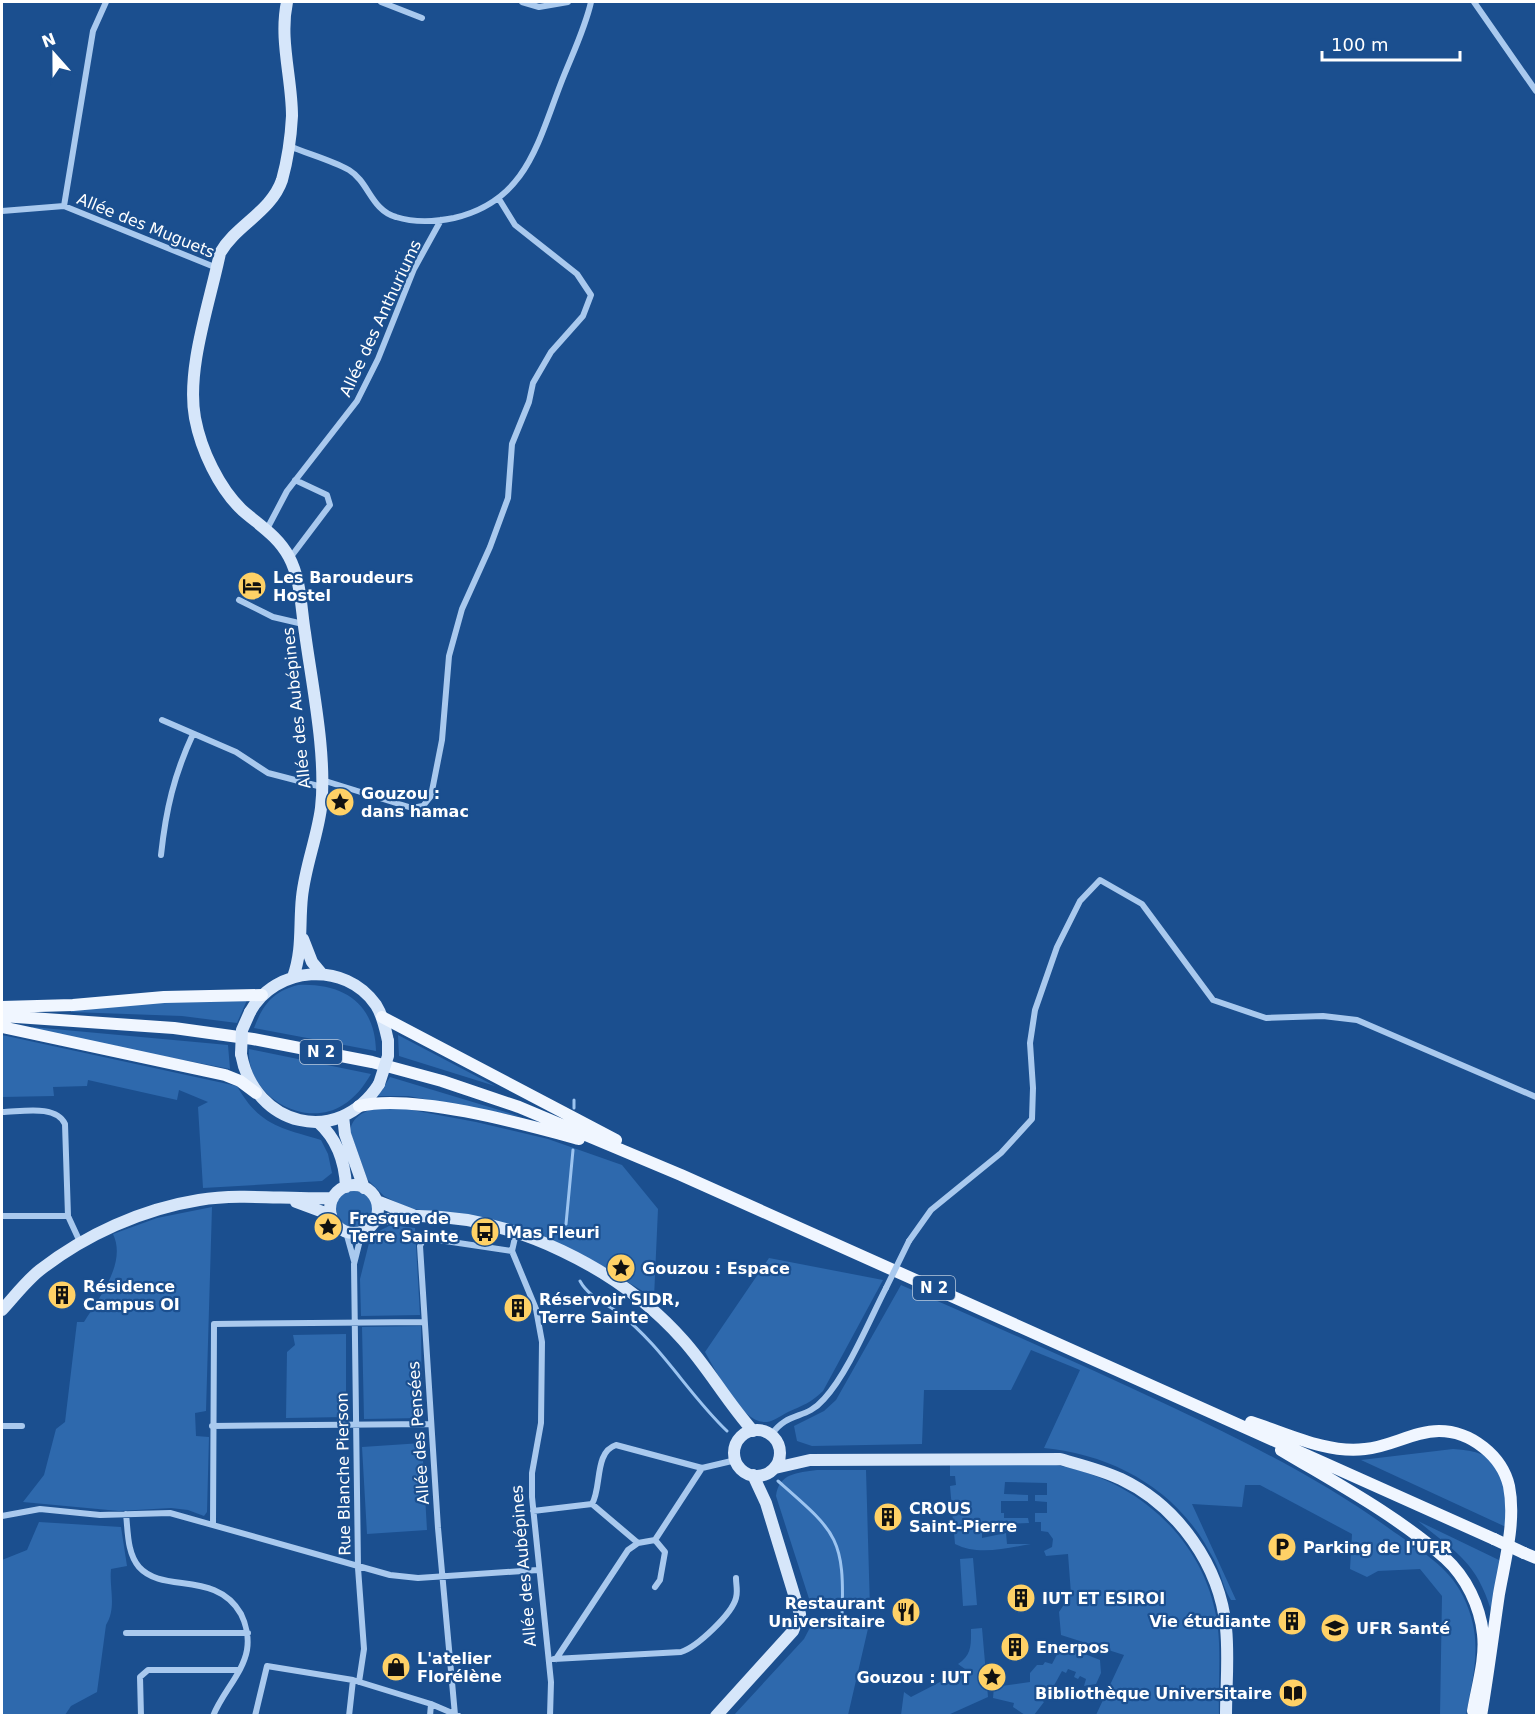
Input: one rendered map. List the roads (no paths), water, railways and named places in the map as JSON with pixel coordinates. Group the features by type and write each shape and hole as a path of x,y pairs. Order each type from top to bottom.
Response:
{"main road":[{"path":"2,1007 73,1005 164,997 262,996"},
{"name":"N 2","path":"2,1016 209,1031 361,1060 442,1081 519,1107 681,1175 1536,1558"},
{"path":"382,1017 681,1175"},
{"path":"2,1027 225,1075 240,1081 256,1093"},
{"path":"360,1106 396,1102 478,1115 627,1153"},
{"name":"N 2","path":"1187,1401 1276,1447 1372,1505 1446,1559 1473,1596 1480,1619 1482,1650 1473,1716"},
{"name":"N 2","path":"1187,1401 1328,1447 1348,1450 1379,1447 1439,1431 1472,1440 1489,1451 1502,1465 1511,1501 1481,1716"}],"street":[{"name":"Allée des Muguets","path":"63,206 93,31 106,2"},
{"name":"Allée des Aubépines","path":"287,2 284,32 292,117 282,180 273,197 260,213 228,239 220,253 198,358 195,418 205,450 224,490 242,510 267,529 290,558 303,624 322,784 321,810 302,894 300,953 293,977"},
{"path":"381,2 422,18"},
{"path":"522,2 539,7 568,2"},
{"path":"287,146 349,170 384,212 419,222 471,214 499,199 512,188 523,172 541,136 591,2"},
{"path":"1474,2 1536,91"},
{"path":"162,720 236,752 268,773 322,784 412,808 423,806 431,796 442,740 449,656 462,609 490,547 508,498 512,444 529,402 533,383 551,352 583,316 591,295 577,274 515,225 499,199"},
{"name":"Allée des Muguets","path":"2,211 63,206 217,268"},
{"name":"Allée des Anthuriums","path":"267,529 282,499 295,480 357,401 378,359 414,269 441,220"},
{"path":"290,558 330,505 327,495 295,480"},
{"path":"239,600 273,617 303,624"},
{"path":"161,855 166,812 176,770 193,734"},
{"path":"771,1435 786,1418 807,1413 826,1398 909,1241 931,1210 1001,1153 1032,1119 1033,1088 1030,1043 1035,1010 1057,947 1080,901 1100,880 1142,903 1213,1000 1266,1017 1323,1016 1357,1020 1536,1097"},
{"name":"Allée des Aubépines","path":"301,932 312,962 322,974"},
{"path":"322,974 351,983 375,1003 382,1017 388,1041 388,1056 379,1084 360,1106 343,1116 318,1122 284,1115 266,1104 256,1093 243,1070 241,1054 242,1030 250,1012 262,996 276,984 293,977 322,974"},
{"path":"2,1112 51,1112 62,1118 65,1124 68,1216 80,1242"},
{"path":"343,1116 345,1134 364,1188 376,1202 417,1216"},
{"path":"318,1122 331,1133 345,1173 346,1187"},
{"path":"2,1310 39,1271 80,1242 157,1210 200,1200 333,1198 346,1187 364,1188"},
{"path":"331,1215 333,1198"},
{"path":"292,1200 331,1215 339,1228 346,1232 362,1232 375,1220 417,1216 464,1221 516,1233 574,1257 644,1302 694,1353 730,1406 753,1431 771,1435 780,1449 810,1460"},
{"path":"375,1220 376,1202"},
{"path":"2,1216 68,1216"},
{"name":"Rue Blanche Pierson","path":"346,1232 354,1264 358,1568 364,1649 349,1716"},
{"name":"Rue Blanche Pierson","path":"354,1264 362,1232"},
{"path":"512,1251 516,1233"},
{"name":"Allée des Pensées","path":"457,1715 431,1424 420,1246 423,1240 432,1239 512,1251"},
{"name":"Allée des Aubépines","path":"512,1251 536,1309 542,1341 541,1423 532,1473 538,1570 548,1659 550,1716"},
{"path":"213,1525 214,1324 424,1322"},
{"path":"730,1406 741,1438"},
{"path":"212,1426 431,1424"},
{"path":"2,1426 22,1426"},
{"path":"753,1431 741,1438 735,1447 736,1461 743,1471 753,1475 810,1460 1060,1460 1091,1467 1122,1479 1153,1499 1177,1521 1209,1568 1226,1628 1226,1716"},
{"path":"592,1504 598,1488 603,1457 610,1447 616,1445 702,1468 736,1461"},
{"path":"766,1503 771,1470 779,1458 780,1449"},
{"path":"555,1659 628,1550 638,1543 655,1540 702,1468"},
{"path":"716,1716 799,1622 800,1605 766,1503 753,1475"},
{"path":"533,1511 592,1504 638,1543"},
{"path":"2,1516 40,1509 100,1515 170,1513 358,1568 418,1578 443,1574 538,1570"},
{"path":"126,1514 131,1551 139,1567 154,1577 204,1587 225,1596 236,1606 248,1633 247,1651 213,1716"},
{"path":"654,1587 660,1580 665,1552 664,1547 655,1540"},
{"path":"548,1659 681,1652 692,1648 733,1606 737,1592 736,1578"},
{"path":"126,1633 248,1633"},
{"path":"255,1716 267,1666 356,1681 431,1704 457,1715"},
{"path":"141,1716 140,1677 148,1670 238,1670"},
{"path":"430,1716 431,1704"}],"waterway":[{"path":"574,1100 574,1108"},
{"path":"566,1224 573,1150"},
{"path":"580,1281 592,1295 619,1313 649,1340 727,1431"},
{"path":"778,1481 813,1512 833,1538 841,1569 842,1616"}],"place":[{"name":"Les Baroudeurs Hostel","path":"252,586"},
{"name":"Gouzou : dans hamac","path":"340,802"},
{"name":"Fresque de Terre Sainte","path":"328,1227"},
{"name":"Mas Fleuri","path":"485,1232"},
{"name":"Gouzou : Espace","path":"621,1268"},
{"name":"Résidence Campus OI","path":"62,1295"},
{"name":"Réservoir SIDR, Terre Sainte","path":"518,1308"},
{"name":"CROUS Saint-Pierre","path":"888,1517"},
{"name":"Parking de l'UFR","path":"1282,1547"},
{"name":"IUT ET ESIROI","path":"1021,1598"},
{"name":"Restaurant Universitaire","path":"906,1612"},
{"name":"Vie étudiante","path":"1292,1621"},
{"name":"UFR Santé","path":"1335,1628"},
{"name":"Enerpos","path":"1015,1647"},
{"name":"L'atelier Florélène","path":"396,1667"},
{"name":"Gouzou : IUT","path":"992,1677"},
{"name":"Bibliothèque Universitaire","path":"1293,1693"}]}
